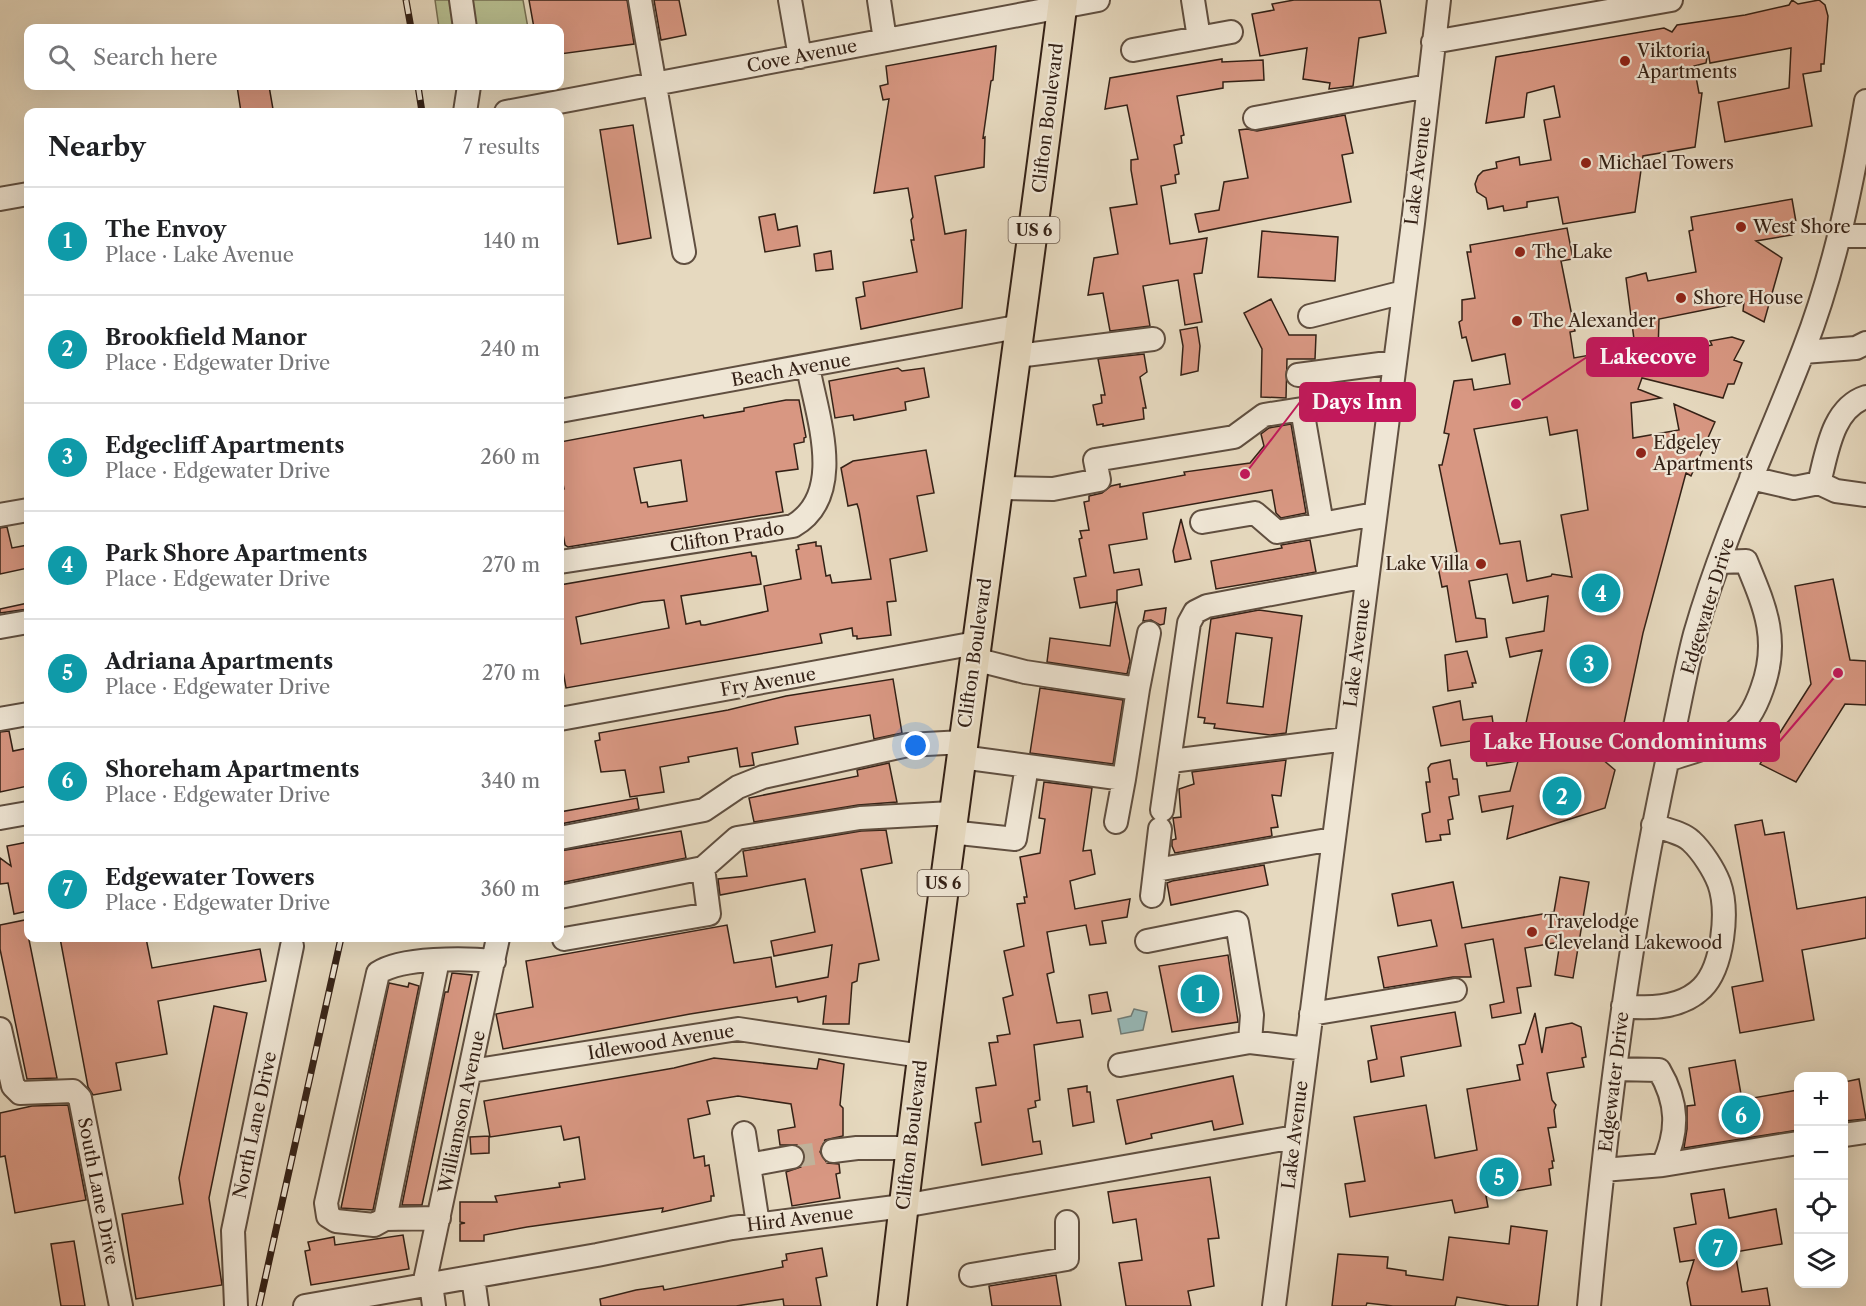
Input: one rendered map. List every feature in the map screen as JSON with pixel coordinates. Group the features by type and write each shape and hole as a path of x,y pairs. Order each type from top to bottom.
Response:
{"main road":[{"name":"Clifton Boulevard","path":"892,1306 951,823 1022,326 1062,3"}],"street":[{"path":"461,0 464,24"},
{"path":"640,0 684,252"},
{"path":"790,0 801,57"},
{"path":"879,0 885,40"},
{"name":"Cove Avenue","path":"527,108 801,57 1062,3 1098,0"},
{"path":"1193,0 1199,38"},
{"name":"Lake Avenue","path":"1274,1306 1404,292 1439,0"},
{"path":"1433,42 1671,0"},
{"path":"1133,50 1231,32"},
{"path":"1255,118 1428,86"},
{"path":"466,108 468,90"},
{"name":"Edgewater Drive","path":"1589,1306 1623,1006 1653,825 1695,634 1751,478 1803,352 1839,236 1866,101"},
{"path":"0,199 24,195"},
{"path":"1839,236 1866,236"},
{"path":"1310,316 1404,292"},
{"name":"Beach Avenue","path":"564,410 1022,326"},
{"path":"1017,356 1153,339"},
{"path":"1803,352 1856,348 1866,343"},
{"path":"1298,375 1395,362"},
{"name":"Clifton Prado","path":"564,561 794,526 802,522 815,507 826,476 808,367"},
{"path":"999,488 1053,489 1099,480 1095,460 1234,437 1264,415 1391,394"},
{"path":"1819,483 1832,435 1842,415 1854,401 1866,397"},
{"path":"1302,409 1322,524"},
{"path":"1751,478 1794,488 1819,483 1836,491 1866,495"},
{"path":"0,515 24,511"},
{"path":"1202,522 1255,513 1277,532 1375,514"},
{"path":"1668,760 1726,738 1742,726 1755,709 1769,671 1772,645 1766,608 1746,561 1720,562"},
{"path":"1152,896 1190,623 1195,612 1207,606 1367,576"},
{"path":"0,627 24,623"},
{"path":"1116,822 1149,633"},
{"path":"975,651 1025,672 1138,688"},
{"name":"Fry Avenue","path":"564,718 975,651"},
{"path":"0,719 24,715"},
{"path":"1171,761 1346,739"},
{"path":"564,837 704,810 738,787 763,777 908,745 962,749 1027,766 1124,779"},
{"path":"564,896 703,868 737,838 860,818 951,823 1014,839 1027,766"},
{"path":"0,818 24,814"},
{"path":"1623,1006 1648,1009 1685,1000 1702,988 1712,972 1720,950 1723,902 1718,882 1690,839 1653,825"},
{"path":"1156,870 1333,839"},
{"path":"564,939 709,914 703,868"},
{"path":"1147,941 1237,922 1252,1015 1250,1042"},
{"name":"Williamson Avenue","path":"430,1292 439,1218 497,942"},
{"name":"North Lane Drive","path":"236,1306 233,1231 292,946"},
{"path":"439,1218 385,1219 374,1225 336,1221 328,1216 326,1203 378,973 388,967 455,958 494,961"},
{"path":"385,1219 438,960"},
{"path":"1311,1014 1455,990"},
{"name":"South Lane Drive","path":"0,1029 13,1086 20,1093 73,1091 80,1098 121,1306"},
{"name":"Idlewood Avenue","path":"471,1071 738,1029 922,1056"},
{"path":"1120,1065 1250,1042 1306,1049"},
{"path":"1615,1069 1659,1070 1668,1085 1675,1121 1674,1137 1663,1165"},
{"path":"1848,1134 1866,1132"},
{"path":"744,1133 758,1224"},
{"name":"Hird Avenue","path":"305,1306 430,1292 473,1277 758,1224 903,1206 1295,1137"},
{"path":"1603,1170 1663,1165 1794,1144"},
{"path":"833,1152 857,1148 910,1148"},
{"path":"749,1165 792,1156"},
{"path":"970,1275 1067,1259 1067,1222"},
{"path":"473,1277 477,1306"}],"green space":[{"path":"435,0 523,0 527,24 438,24"}],"water":[{"path":"1134,1009 1147,1012 1143,1030 1121,1034 1118,1019 1131,1016"}],"building":[{"path":"529,0 627,0 634,44 564,53 564,24 533,24"},
{"path":"654,0 679,0 686,35 661,40"},
{"path":"1294,0 1380,0 1386,33 1359,38 1353,86 1329,89 1330,83 1303,79 1307,48 1260,56 1252,14 1274,10 1272,4"},
{"path":"1792,0 1798,4 1819,0 1825,5 1828,16 1824,64 1821,64 1821,71 1803,74 1812,126 1725,142 1718,102 1789,88 1791,48 1710,63 1708,51 1706,63 1694,66 1699,93 1702,93 1695,147 1643,156 1635,212 1563,224 1558,197 1527,202 1527,207 1504,211 1503,206 1488,209 1486,198 1477,192 1475,184 1478,176 1483,171 1497,168 1496,162 1519,157 1520,165 1551,160 1544,120 1560,117 1554,86 1527,93 1524,117 1486,123 1496,57 1664,28 1672,32 1677,25 1745,15 1789,5"},
{"path":"996,46 983,138 985,137 984,167 935,176 945,234 966,230 962,308 861,329 856,298 865,296 863,282 917,272 911,240 914,240 911,220 913,217 908,188 874,193 889,99 883,100 880,86 888,84 886,66"},
{"path":"1222,59 1222,62 1263,60 1264,80 1223,82 1223,88 1177,96 1184,135 1181,136 1182,143 1174,145 1179,174 1175,175 1176,183 1161,186 1170,244 1207,238 1202,273 1194,274 1202,322 1185,325 1178,280 1143,286 1150,326 1110,331 1103,293 1088,295 1094,258 1118,254 1110,208 1137,204 1131,160 1138,159 1127,105 1105,109 1110,78"},
{"path":"238,90 270,90 273,108 240,108"},
{"path":"1345,115 1353,153 1342,155 1351,202 1199,232 1195,214 1219,210 1224,182 1248,178 1239,130 1257,131"},
{"path":"633,125 651,238 618,244 600,130"},
{"path":"1792,199 1796,222 1790,223 1792,235 1756,241 1782,258 1764,322 1743,311 1744,302 1659,319 1658,352 1681,348 1684,351 1712,345 1710,341 1732,337 1744,341 1734,360 1742,363 1734,384 1728,384 1723,398 1642,378 1638,389 1661,398 1631,403 1633,438 1679,430 1674,404 1715,422 1691,476 1686,473 1643,633 1619,747 1576,737 1615,770 1605,808 1507,839 1513,806 1482,812 1479,796 1510,791 1518,761 1487,766 1484,748 1522,741 1542,650 1510,657 1506,638 1544,631 1548,596 1513,603 1507,574 1469,581 1476,618 1485,619 1487,637 1456,642 1447,586 1442,587 1436,557 1457,553 1439,465 1442,465 1449,434 1444,433 1454,381 1472,379 1474,390 1510,384 1505,354 1472,361 1466,337 1462,338 1459,322 1462,320 1462,300 1475,298 1467,252 1471,252 1470,245 1567,228 1573,259 1561,261 1575,331 1570,332 1574,358 1635,347 1626,278 1646,273 1648,281 1696,272 1689,231 1693,230 1691,217","holes":["1547,417 1550,435 1577,430 1588,510 1561,515 1572,577 1552,574 1527,581 1520,541 1500,544 1474,429"]},
{"path":"775,214 778,230 797,226 800,246 765,252 759,217"},
{"path":"1262,231 1338,237 1335,281 1258,277"},
{"path":"831,251 833,269 816,271 814,254"},
{"path":"1271,299 1289,335 1316,335 1315,359 1287,359 1286,398 1261,397 1262,349 1244,313"},
{"path":"1197,327 1200,346 1198,371 1181,375 1183,346 1180,330"},
{"path":"1144,354 1147,372 1140,377 1146,408 1143,408 1144,419 1097,425 1093,405 1102,403 1101,395 1105,395 1098,359"},
{"path":"898,368 902,371 924,368 929,397 905,402 906,410 854,420 853,415 835,418 829,381"},
{"path":"786,400 799,400 806,437 804,442 794,444 798,469 776,472 783,512 568,547 565,545 564,441 703,415 704,418 744,411 744,408","holes":["681,460 687,501 648,507 647,502 641,503 634,468"]},
{"path":"1291,424 1306,513 1281,518 1276,513 1272,490 1143,513 1147,539 1109,545 1114,573 1139,569 1142,585 1117,590 1117,602 1130,661 1127,674 1047,662 1050,638 1110,646 1116,602 1080,608 1074,578 1086,576 1079,539 1082,538 1080,531 1089,530 1084,502 1089,501 1089,496 1102,493 1111,486 1120,484 1120,487 1185,475 1184,472 1250,463 1264,446 1261,434 1269,428"},
{"path":"926,450 934,493 917,496 927,551 890,559 896,601 887,602 891,635 857,639 857,636 853,636 852,628 820,634 822,643 566,688 564,584 751,552 752,556 756,556 761,584 681,596 686,624 700,621 701,625 705,625 768,611 764,586 801,579 796,550 799,549 798,545 816,542 816,546 821,546 826,576 830,575 832,583 871,579 859,510 857,504 848,506 841,468 853,461","holes":["664,600 669,628 581,644 576,617 643,602"]},
{"path":"1181,519 1191,559 1175,562 1173,551"},
{"path":"7,527 12,548 24,546 24,569 0,574 0,528"},
{"path":"1310,540 1316,572 1216,589 1211,561 1282,548 1281,545"},
{"path":"1833,579 1850,660 1866,661 1866,705 1845,704 1796,782 1760,764 1811,684 1795,586"},
{"path":"24,604 24,610 0,613 0,609"},
{"path":"1166,608 1164,624 1160,625 1151,620 1143,621 1145,611"},
{"path":"1259,610 1302,616 1286,733 1270,735 1214,728 1215,724 1204,723 1205,718 1198,717 1211,619","holes":["1236,633 1272,638 1263,707 1227,703"]},
{"path":"1467,651 1476,683 1472,683 1473,687 1448,691 1445,655"},
{"path":"893,679 902,733 874,739 870,715 795,727 798,744 752,753 754,765 740,767 737,748 688,757 689,762 660,767 664,792 630,797 625,770 601,772 595,741 600,740 599,733 728,710 786,696"},
{"path":"1040,688 1123,700 1113,764 1030,753"},
{"path":"1460,701 1463,720 1492,716 1495,737 1441,746 1433,707"},
{"path":"9,731 13,751 24,749 24,787 0,792 0,732"},
{"path":"1286,760 1281,796 1272,795 1278,827 1271,828 1272,836 1175,853 1172,846 1172,840 1176,839 1173,818 1181,817 1179,789 1194,784 1192,772"},
{"path":"1450,760 1453,779 1457,779 1459,795 1449,797 1453,819 1448,820 1450,834 1440,835 1441,840 1426,842 1422,814 1430,812 1426,782 1430,782 1428,768 1431,764"},
{"path":"889,763 897,802 858,805 754,822 749,798 858,776 857,770"},
{"path":"1044,782 1092,788 1083,851 1091,850 1095,874 1070,881 1075,909 1130,899 1127,917 1102,921 1106,943 1090,945 1086,925 1047,932 1054,972 1047,974 1057,1023 1080,1020 1083,1037 1034,1045 1040,1100 1035,1101 1036,1107 1028,1109 1033,1142 1040,1141 1042,1154 982,1165 975,1123 981,1122 976,1088 996,1085 989,1043 998,1042 997,1036 1010,1034 1003,998 1013,995 1004,951 1024,946 1017,904 1025,903 1024,897 1027,897 1020,857 1040,853 1045,819 1039,818"},
{"path":"637,798 639,809 564,823 564,811"},
{"path":"1762,820 1765,835 1784,832 1797,909 1866,897 1866,938 1802,950 1814,1020 1740,1033 1732,987 1763,981 1735,825"},
{"path":"886,830 892,863 861,869 879,960 859,964 857,981 852,983 849,1024 823,1024 826,996 798,1002 797,997 690,1014 503,1049 496,1014 533,1007 526,961 727,925 734,963 771,957 776,987 828,977 832,945 774,956 771,941 815,932 805,879 720,895 718,879 747,876 743,851 861,831"},
{"path":"681,831 686,858 564,882 564,850"},
{"path":"24,843 24,912 14,914 8,883 0,884 0,858 11,866 7,846"},
{"path":"1264,865 1268,885 1171,905 1167,883"},
{"path":"1560,877 1589,882 1573,978 1555,975 1560,942 1525,948 1531,986 1517,988 1521,1013 1492,1018 1490,1005 1504,1002 1493,939 1465,944 1471,977 1453,977 1384,988 1378,957 1437,946 1431,920 1398,926 1392,894 1453,882 1462,928 1554,912"},
{"path":"24,920 24,942 29,942 57,1078 27,1079 0,949 0,925"},
{"path":"61,942 147,942 152,968 260,949 266,981 158,1001 167,1054 116,1063 121,1090 93,1095 88,1087"},
{"path":"1228,955 1238,1022 1172,1032 1159,966"},
{"path":"452,973 472,975 422,1205 402,1205 445,992 448,992"},
{"path":"389,983 408,987 409,983 419,986 373,1210 341,1208"},
{"path":"1107,992 1111,1011 1092,1014 1089,995"},
{"path":"214,1006 247,1013 209,1198 222,1285 136,1299 122,1214 183,1204 179,1178"},
{"path":"1455,1012 1461,1046 1401,1057 1404,1076 1371,1082 1368,1061 1377,1059 1371,1026"},
{"path":"1535,1013 1542,1053 1546,1028 1572,1023 1581,1027 1586,1057 1582,1058 1584,1067 1547,1073 1552,1100 1556,1105 1554,1110 1556,1127 1548,1128 1554,1161 1552,1161 1553,1168 1549,1169 1551,1185 1486,1196 1488,1207 1455,1213 1452,1200 1350,1217 1345,1184 1365,1181 1354,1117 1426,1105 1435,1158 1477,1150 1467,1089 1520,1080 1517,1065 1523,1064 1519,1045 1525,1044"},
{"path":"714,1058 817,1069 819,1059 844,1064 840,1105 843,1108 843,1136 825,1140 820,1152 827,1163 839,1164 840,1173 836,1174 840,1198 792,1206 786,1172 801,1167 805,1155 797,1145 780,1145 778,1130 795,1127 791,1104 738,1096 707,1101 710,1114 688,1119 694,1158 704,1156 705,1166 709,1165 714,1196 711,1196 711,1201 662,1212 663,1208 527,1227 484,1235 484,1241 460,1241 460,1224 465,1223 460,1222 460,1202 497,1202 495,1196 560,1187 559,1183 585,1179 579,1137 564,1140 561,1126 490,1137 484,1101 674,1068"},
{"path":"1735,1060 1742,1100 1794,1091 1794,1131 1684,1148 1687,1106 1695,1105 1689,1068"},
{"path":"1233,1076 1243,1124 1214,1130 1212,1121 1151,1134 1152,1138 1126,1144 1117,1100"},
{"path":"1859,1079 1866,1119 1848,1121 1848,1081"},
{"path":"1087,1086 1094,1122 1073,1126 1068,1089"},
{"path":"68,1105 86,1200 15,1213 5,1156 0,1157 0,1113 32,1106"},
{"path":"489,1136 489,1153 471,1154 470,1137"},
{"path":"1210,1177 1219,1238 1208,1239 1214,1286 1188,1291 1191,1306 1126,1306 1119,1263 1142,1260 1136,1219 1113,1223 1108,1192"},
{"path":"1724,1189 1729,1218 1776,1209 1782,1244 1735,1252 1742,1292 1767,1288 1770,1306 1691,1306 1687,1283 1694,1260 1680,1262 1674,1228 1696,1224 1691,1194"},
{"path":"1511,1226 1547,1231 1538,1306 1510,1306 1457,1297 1455,1306 1393,1306 1367,1303 1366,1306 1332,1306 1338,1254 1388,1257 1387,1268 1406,1271 1406,1275 1443,1280 1449,1237 1509,1244"},
{"path":"403,1235 409,1269 311,1285 305,1251 310,1250 308,1242 334,1237 335,1245"},
{"path":"74,1241 85,1306 61,1306 51,1244"},
{"path":"822,1248 827,1276 816,1278 821,1306 784,1306 783,1299 736,1306 601,1306 600,1299 636,1290 663,1286 664,1290 783,1267 782,1261 787,1260 786,1254"},
{"path":"1056,1275 1061,1306 992,1306 989,1286"}],"tunnel":[{"path":"792,1157 833,1151"}],"railway":[{"path":"406,0 410,24"},
{"path":"419,90 421,108"},
{"path":"259,1306 340,942"}],"place":[{"name":"Viktoria Apartments","path":"1625,61"},
{"name":"Michael Towers","path":"1586,163"},
{"name":"West Shore","path":"1741,227"},
{"name":"The Lake","path":"1520,252"},
{"name":"Shore House","path":"1681,298"},
{"name":"The Alexander","path":"1517,321"},
{"name":"Lakecove","path":"1516,404"},
{"name":"Edgeley Apartments","path":"1641,453"},
{"name":"Days Inn","path":"1245,474"},
{"name":"Lake Villa","path":"1481,564"},
{"name":"Park Shore Apartments","path":"1601,593"},
{"name":"Edgecliff Apartments","path":"1589,664"},
{"name":"Lake House Condominiums","path":"1838,673"},
{"name":"Brookfield Manor","path":"1562,796"},
{"name":"Travelodge Cleveland Lakewood","path":"1532,932"},
{"name":"The Envoy","path":"1200,994"},
{"name":"Shoreham Apartments","path":"1741,1115"},
{"name":"Adriana Apartments","path":"1499,1177"},
{"name":"Edgewater Towers","path":"1718,1248"}]}
